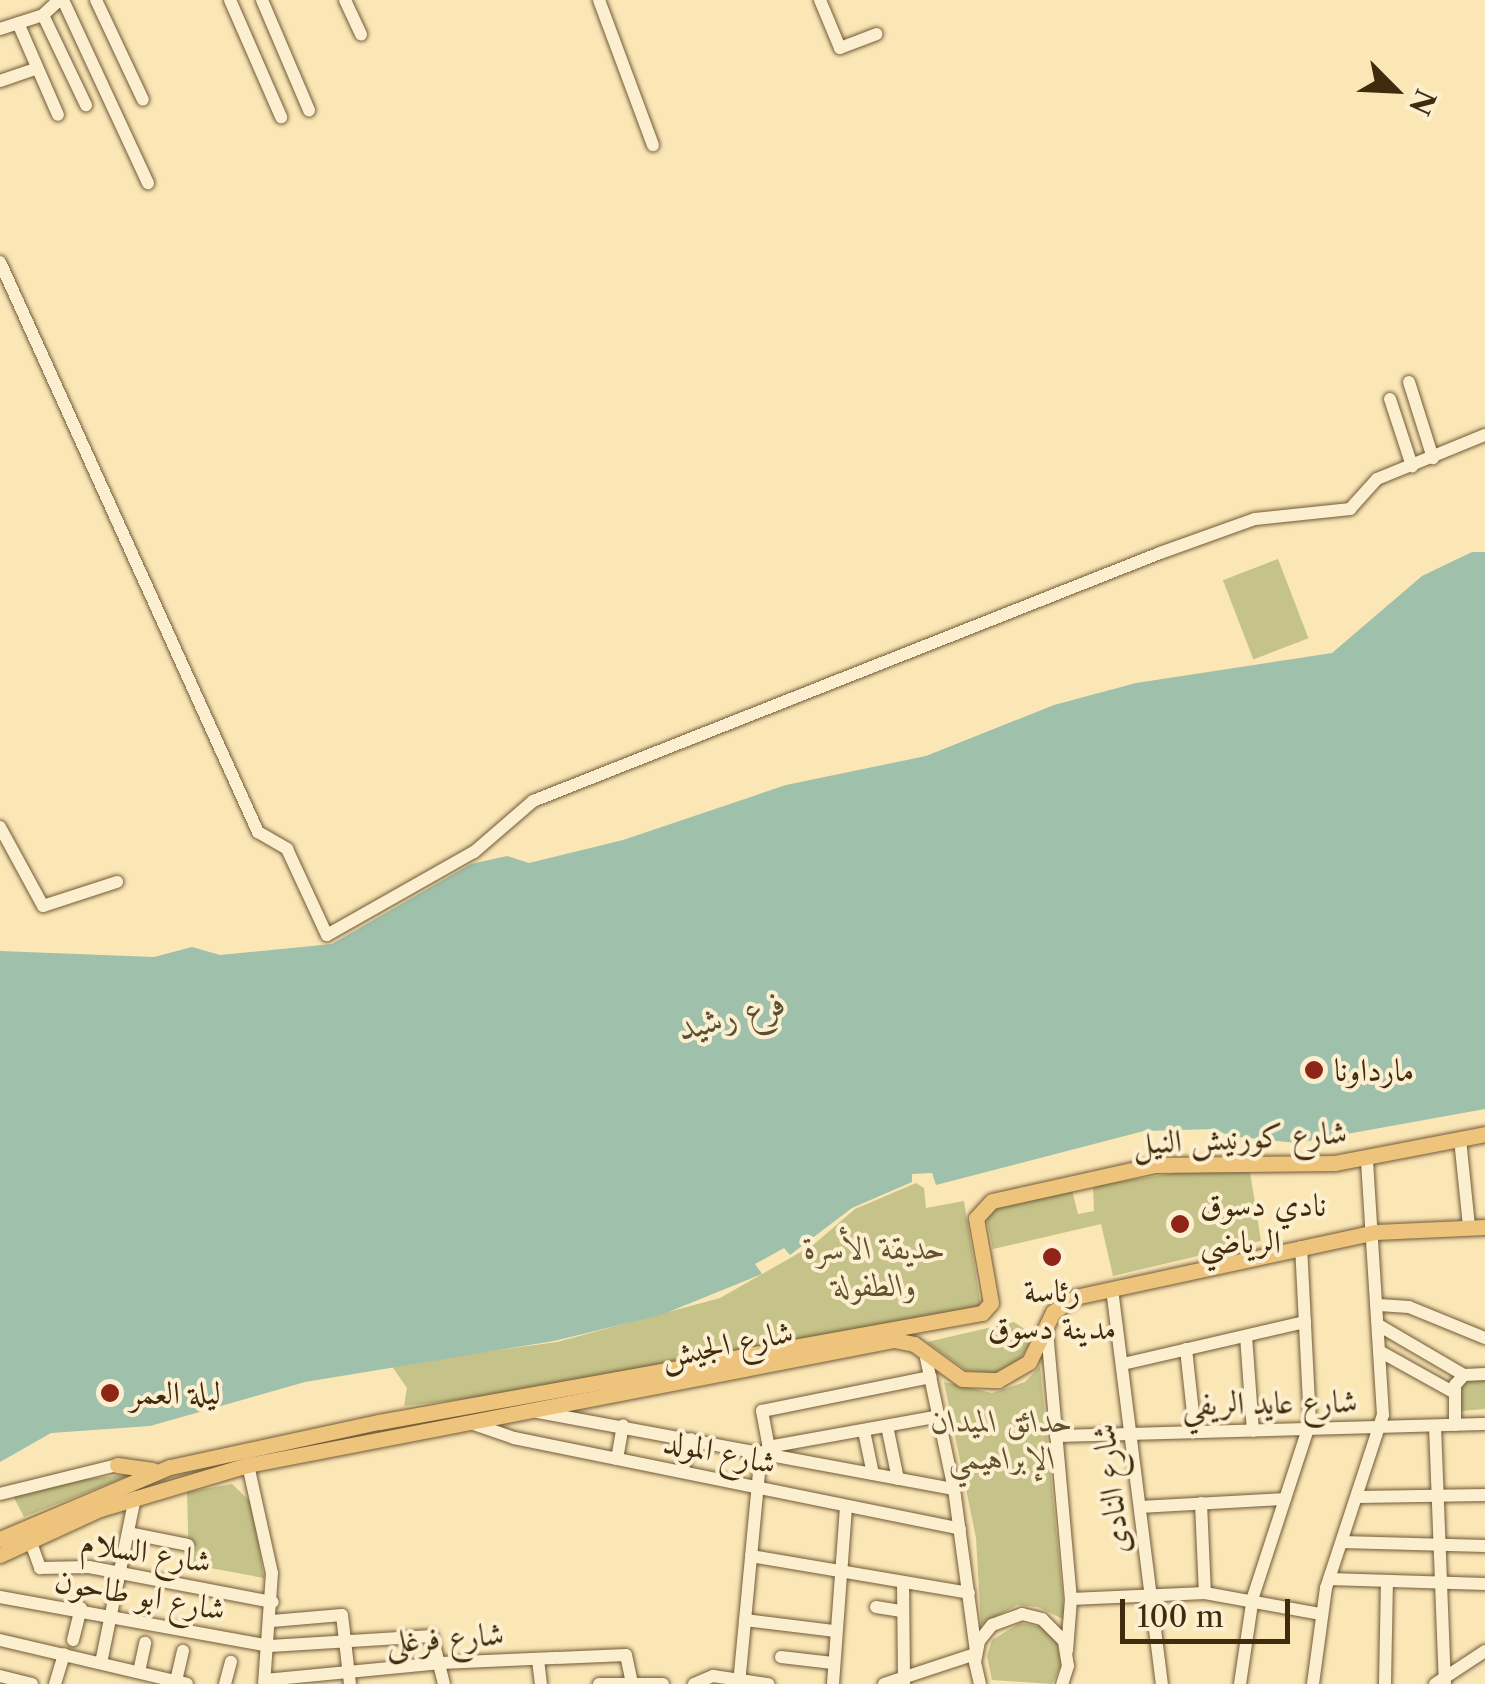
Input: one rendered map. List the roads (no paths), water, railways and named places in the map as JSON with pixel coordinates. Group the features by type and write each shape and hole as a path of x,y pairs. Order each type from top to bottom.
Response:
{"main road":[{"name":"شارع كورنيش النيل","path":"990,1306 976,1218 992,1201 1154,1164 1367,1158 1485,1134"},
{"name":"شارع الجيش","path":"0,1555 135,1496 248,1465 894,1340 925,1353 962,1378 998,1380 1029,1362 1062,1303 1376,1232 1477,1227"},
{"name":"شارع الجيش","path":"0,1539 157,1471 379,1422 982,1313 990,1306"},
{"path":"117,1464 157,1471"}],"street":[{"path":"0,29 43,16 61,0 148,184"},
{"path":"96,0 142,100"},
{"path":"230,0 281,117"},
{"path":"262,0 309,110"},
{"path":"345,0 361,34"},
{"path":"599,0 654,144"},
{"path":"820,0 840,48 876,34"},
{"path":"43,16 86,106"},
{"path":"18,24 58,115"},
{"path":"0,81 38,68"},
{"path":"0,262 258,832 287,848 327,935 480,848 533,801 1160,553 1255,520 1350,508 1367,485 1485,436"},
{"path":"1409,382 1434,458"},
{"path":"1390,399 1412,466"},
{"path":"0,826 43,906 117,882"},
{"path":"1460,1139 1477,1227"},
{"path":"1313,1684 1329,1579 1381,1428 1376,1232 1367,1158"},
{"path":"1240,1684 1252,1602 1309,1430 1301,1247"},
{"name":"شارع النادى","path":"1112,1289 1162,1684"},
{"path":"1379,1305 1409,1306 1485,1338"},
{"path":"1123,1364 1305,1322"},
{"path":"1380,1326 1464,1375 1485,1374"},
{"path":"1047,1331 1071,1599 1067,1658 1071,1683"},
{"path":"1246,1336 1253,1431"},
{"path":"1186,1349 1195,1432"},
{"path":"1382,1352 1453,1392"},
{"path":"925,1353 954,1489 980,1684"},
{"path":"1455,1425 1453,1392 1464,1375"},
{"path":"739,1682 758,1487 766,1451 765,1409 932,1377"},
{"path":"536,1411 954,1489"},
{"path":"766,1451 940,1416"},
{"name":"شارع المولد","path":"471,1423 616,1458 960,1529"},
{"name":"شارع عايد الريفي","path":"1056,1436 1485,1424"},
{"path":"616,1458 623,1426"},
{"path":"887,1426 898,1478"},
{"path":"1435,1426 1442,1682"},
{"path":"864,1432 873,1474"},
{"path":"682,1472 691,1438"},
{"path":"0,1494 117,1464"},
{"path":"248,1465 273,1602 264,1682"},
{"path":"1358,1497 1485,1495"},
{"path":"101,1663 135,1496"},
{"path":"1142,1507 1285,1499"},
{"path":"1201,1504 1205,1593"},
{"path":"833,1684 846,1506"},
{"path":"128,1533 188,1545"},
{"name":"شارع السلام","path":"30,1540 38,1567 119,1573 273,1602"},
{"path":"1342,1542 1485,1546"},
{"path":"751,1556 969,1593"},
{"path":"1329,1579 1387,1584 1485,1584"},
{"path":"902,1582 903,1681"},
{"path":"1385,1684 1387,1584"},
{"path":"1071,1599 1151,1592 1205,1593 1321,1614"},
{"name":"شارع ابو طاحون","path":"0,1596 270,1646 432,1636 441,1663"},
{"path":"876,1607 902,1611"},
{"path":"74,1640 80,1608"},
{"path":"884,1684 903,1681 975,1652 992,1624 1022,1614 1051,1625 1067,1658"},
{"path":"272,1621 341,1615 349,1678"},
{"path":"745,1620 835,1631"},
{"path":"0,1640 182,1683 183,1651"},
{"path":"139,1672 146,1643"},
{"path":"1442,1682 1485,1651"},
{"path":"56,1684 64,1654"},
{"name":"شارع فرغلى","path":"264,1682 349,1678 441,1663 628,1656 631,1683"},
{"path":"782,1657 833,1663"},
{"path":"538,1660 540,1684"},
{"path":"226,1684 231,1662"},
{"path":"441,1663 444,1684"},
{"path":"0,1676 23,1683"},
{"path":"694,1684 712,1676 768,1684"},
{"path":"599,1684 663,1684"}],"water":[{"name":"فرع رشيد","path":"1472,552 1485,552 1485,1109 1297,1143 1229,1136 1215,1129 1144,1131 936,1185 932,1173 912,1174 912,1182 852,1208 790,1255 784,1248 755,1264 762,1274 661,1315 554,1341 305,1382 150,1426 51,1433 0,1462 0,951 154,957 192,947 220,955 332,944 471,864 507,856 529,863 623,840 786,785 926,756 1054,705 1136,683 1332,653 1422,576"}],"place":[{"name":"مارداونا","path":"1314,1070"},
{"name":"نادي دسوق الرياضي","path":"1180,1224"},
{"name":"رئاسة مدينة دسوق","path":"1052,1257"},
{"name":"ليلة العمر","path":"110,1393"}],"park label":[{"name":"حديقة الأسرة والطفولة","path":"875,1268"},
{"name":"حدائق الميدان الإبراهيمي","path":"1002,1440"}]}
